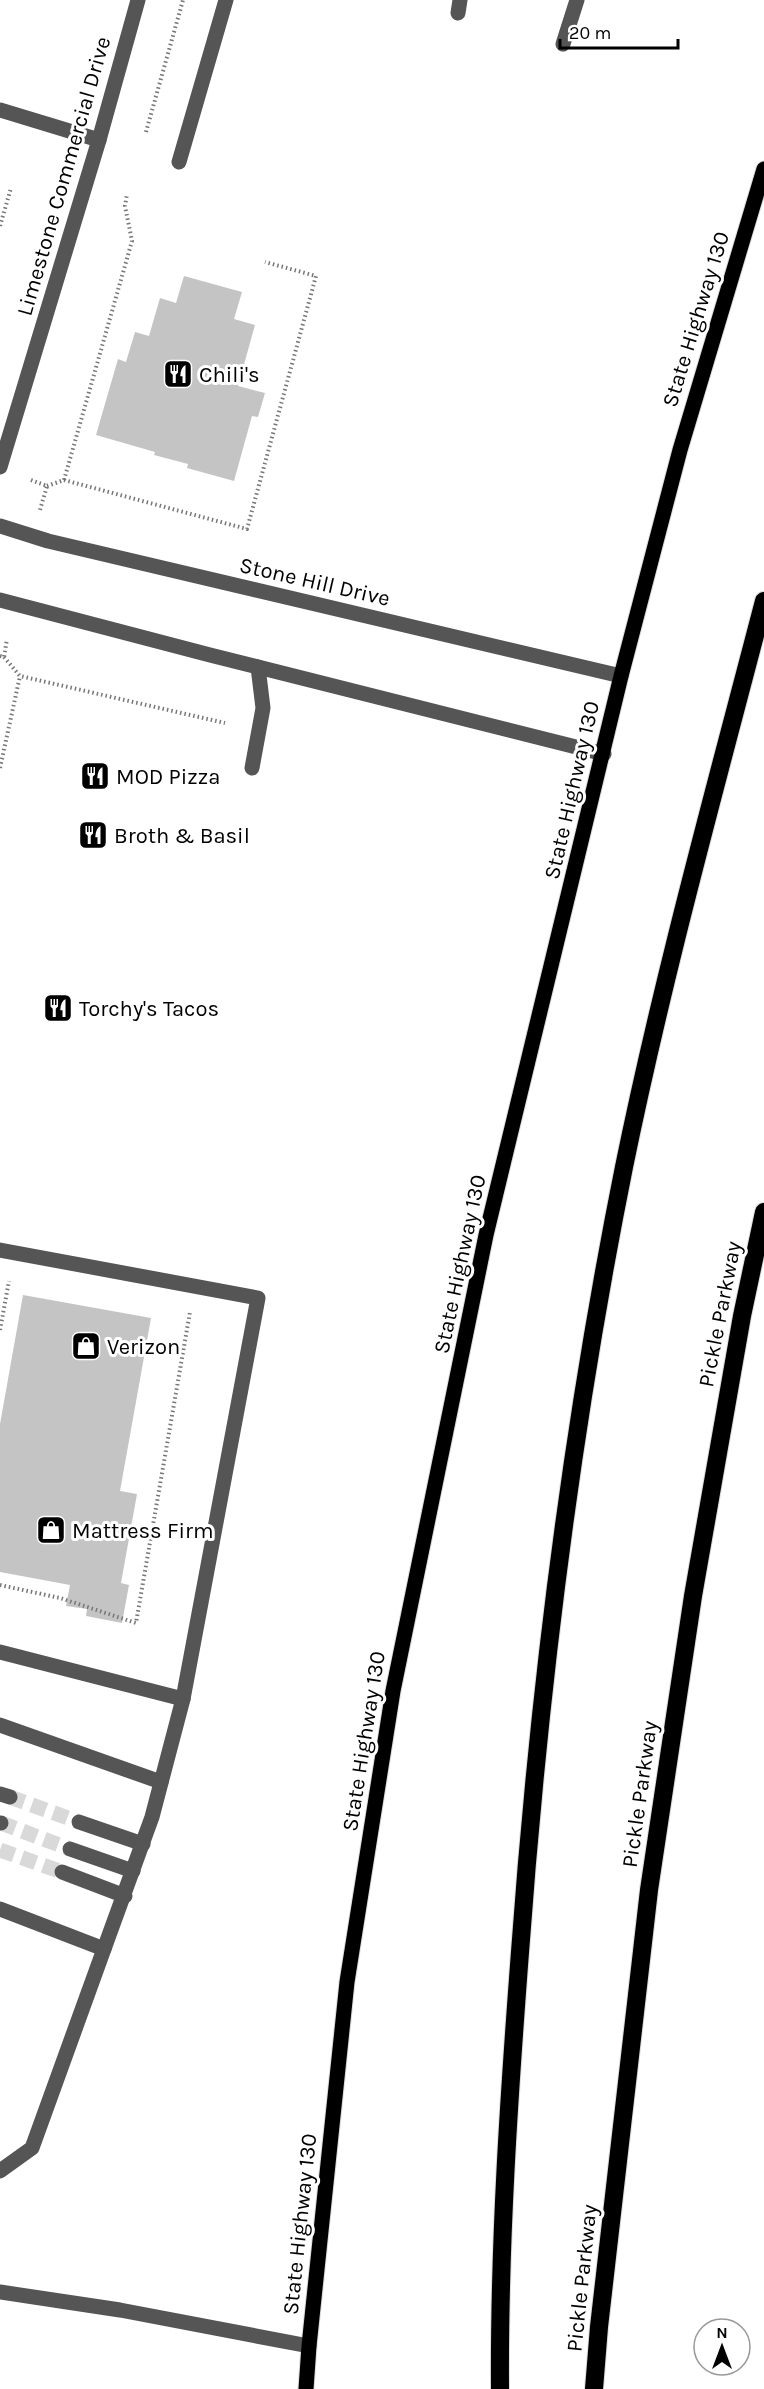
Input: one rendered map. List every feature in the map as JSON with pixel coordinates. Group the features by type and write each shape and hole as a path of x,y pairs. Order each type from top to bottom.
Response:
{"highway":[{"path":"500,2389 509,2086 528,1845 553,1613 583,1398 624,1169 670,958 764,601"},
{"name":"Pickle Parkway","path":"594,2389 599,2326 651,1879 693,1596 742,1316 764,1212"}],"main road":[{"name":"State Highway 130","path":"306,2389 347,1982 393,1691 486,1235 621,676 680,450 764,170"}],"street":[{"name":"Limestone Commercial Drive","path":"0,467 99,140 138,0"},
{"path":"179,162 226,0"},
{"path":"563,44 577,0"},
{"path":"0,110 99,140"},
{"name":"Stone Hill Drive","path":"0,526 48,541 621,676"},
{"path":"0,600 604,754"},
{"path":"252,768 263,708 258,667"},
{"path":"0,1250 258,1298 183,1698 143,1844 32,2148 0,2171"},
{"path":"0,1652 183,1698"},
{"path":"0,1725 161,1782"},
{"path":"80,1822 143,1844"},
{"path":"70,1849 133,1871"},
{"path":"62,1872 125,1896"},
{"path":"0,1909 104,1949"},
{"path":"0,2292 120,2310 309,2346"}],"path":[{"path":"146,132 183,0"},
{"path":"0,226 11,188"},
{"path":"64,480 132,242 125,206 127,194"},
{"path":"31,480 47,486 64,480 247,529 316,276 265,262"},
{"path":"40,511 47,486"},
{"path":"8,639 2,656 20,676 225,723"},
{"path":"0,768 20,676"},
{"path":"0,1330 9,1281 20,1283"},
{"path":"0,1297 6,1298"},
{"path":"0,1585 60,1598 136,1623 190,1311 179,1310"}],"building":[{"name":"Chili's","path":"184,276 242,292 234,319 255,325 238,386 265,393 258,417 252,416 234,481 187,468 188,464 154,455 155,452 96,435 118,359 126,362 135,332 149,336 160,298 176,303"},
{"path":"23,1295 151,1318 120,1491 137,1494 121,1583 129,1585 122,1623 86,1616 87,1609 66,1606 70,1585 0,1572 0,1424"}],"tunnel":[{"path":"10,1797 79,1822"},
{"path":"1,1823 70,1849"},
{"path":"0,1850 62,1872"}],"place":[{"name":"Chili's","path":"178,374"},
{"name":"MOD Pizza","path":"95,776"},
{"name":"Broth & Basil","path":"93,835"},
{"name":"Torchy's Tacos","path":"58,1008"},
{"name":"Verizon","path":"86,1346"},
{"name":"Mattress Firm","path":"51,1530"}]}
